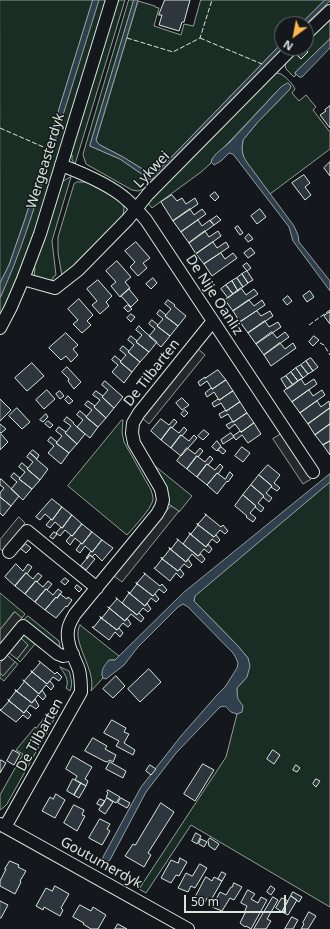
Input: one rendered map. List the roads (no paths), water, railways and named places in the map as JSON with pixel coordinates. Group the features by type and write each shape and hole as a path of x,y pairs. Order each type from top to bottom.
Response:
{"street":[{"name":"Wergeasterdyk","path":"0,328 23,279 40,234 112,0"},
{"path":"314,26 330,11"},
{"name":"Lykwei","path":"23,279 55,288 78,270 128,219 148,194 284,56"},
{"name":"De Nije Oanliz","path":"61,165 115,191 127,199 146,220 313,472"},
{"name":"De Tilbarten","path":"3,825 81,692 82,681 68,640 70,623 75,614 157,514 161,507 163,500 161,490 134,443 132,433 133,423 139,413 213,321"},
{"path":"9,552 27,531 97,588"},
{"path":"0,654 23,626 58,654 63,656 73,654"},
{"name":"Goutumerdyk","path":"3,825 188,929"}],"water":[{"path":"93,0 99,0 32,215 0,298 0,283 9,265 25,219"},
{"path":"134,0 138,0 96,140 100,145 149,173 156,173 274,51 275,56 155,178 149,179 120,159 90,146"},
{"path":"325,0 330,0 314,16 309,16"},
{"path":"330,39 330,48 302,77 299,77 295,73"},
{"path":"288,83 291,86 290,89 257,123 243,140 243,155 294,226 299,242 330,281 330,291 293,241 289,227 233,154 229,153 221,161 214,165 211,162 216,154 230,142 281,87"},
{"path":"330,474 330,482 195,596 194,601 248,658 250,666 247,677 237,688 238,699 243,706 242,712 237,714 231,712 226,707 220,707 176,753 146,792 110,860 105,862 103,857 141,787 181,736 225,687 237,668 238,663 233,653 188,607 183,604 178,607 138,647 124,665 106,679 103,678 102,675 104,666 109,660 115,660 183,593"}]}
